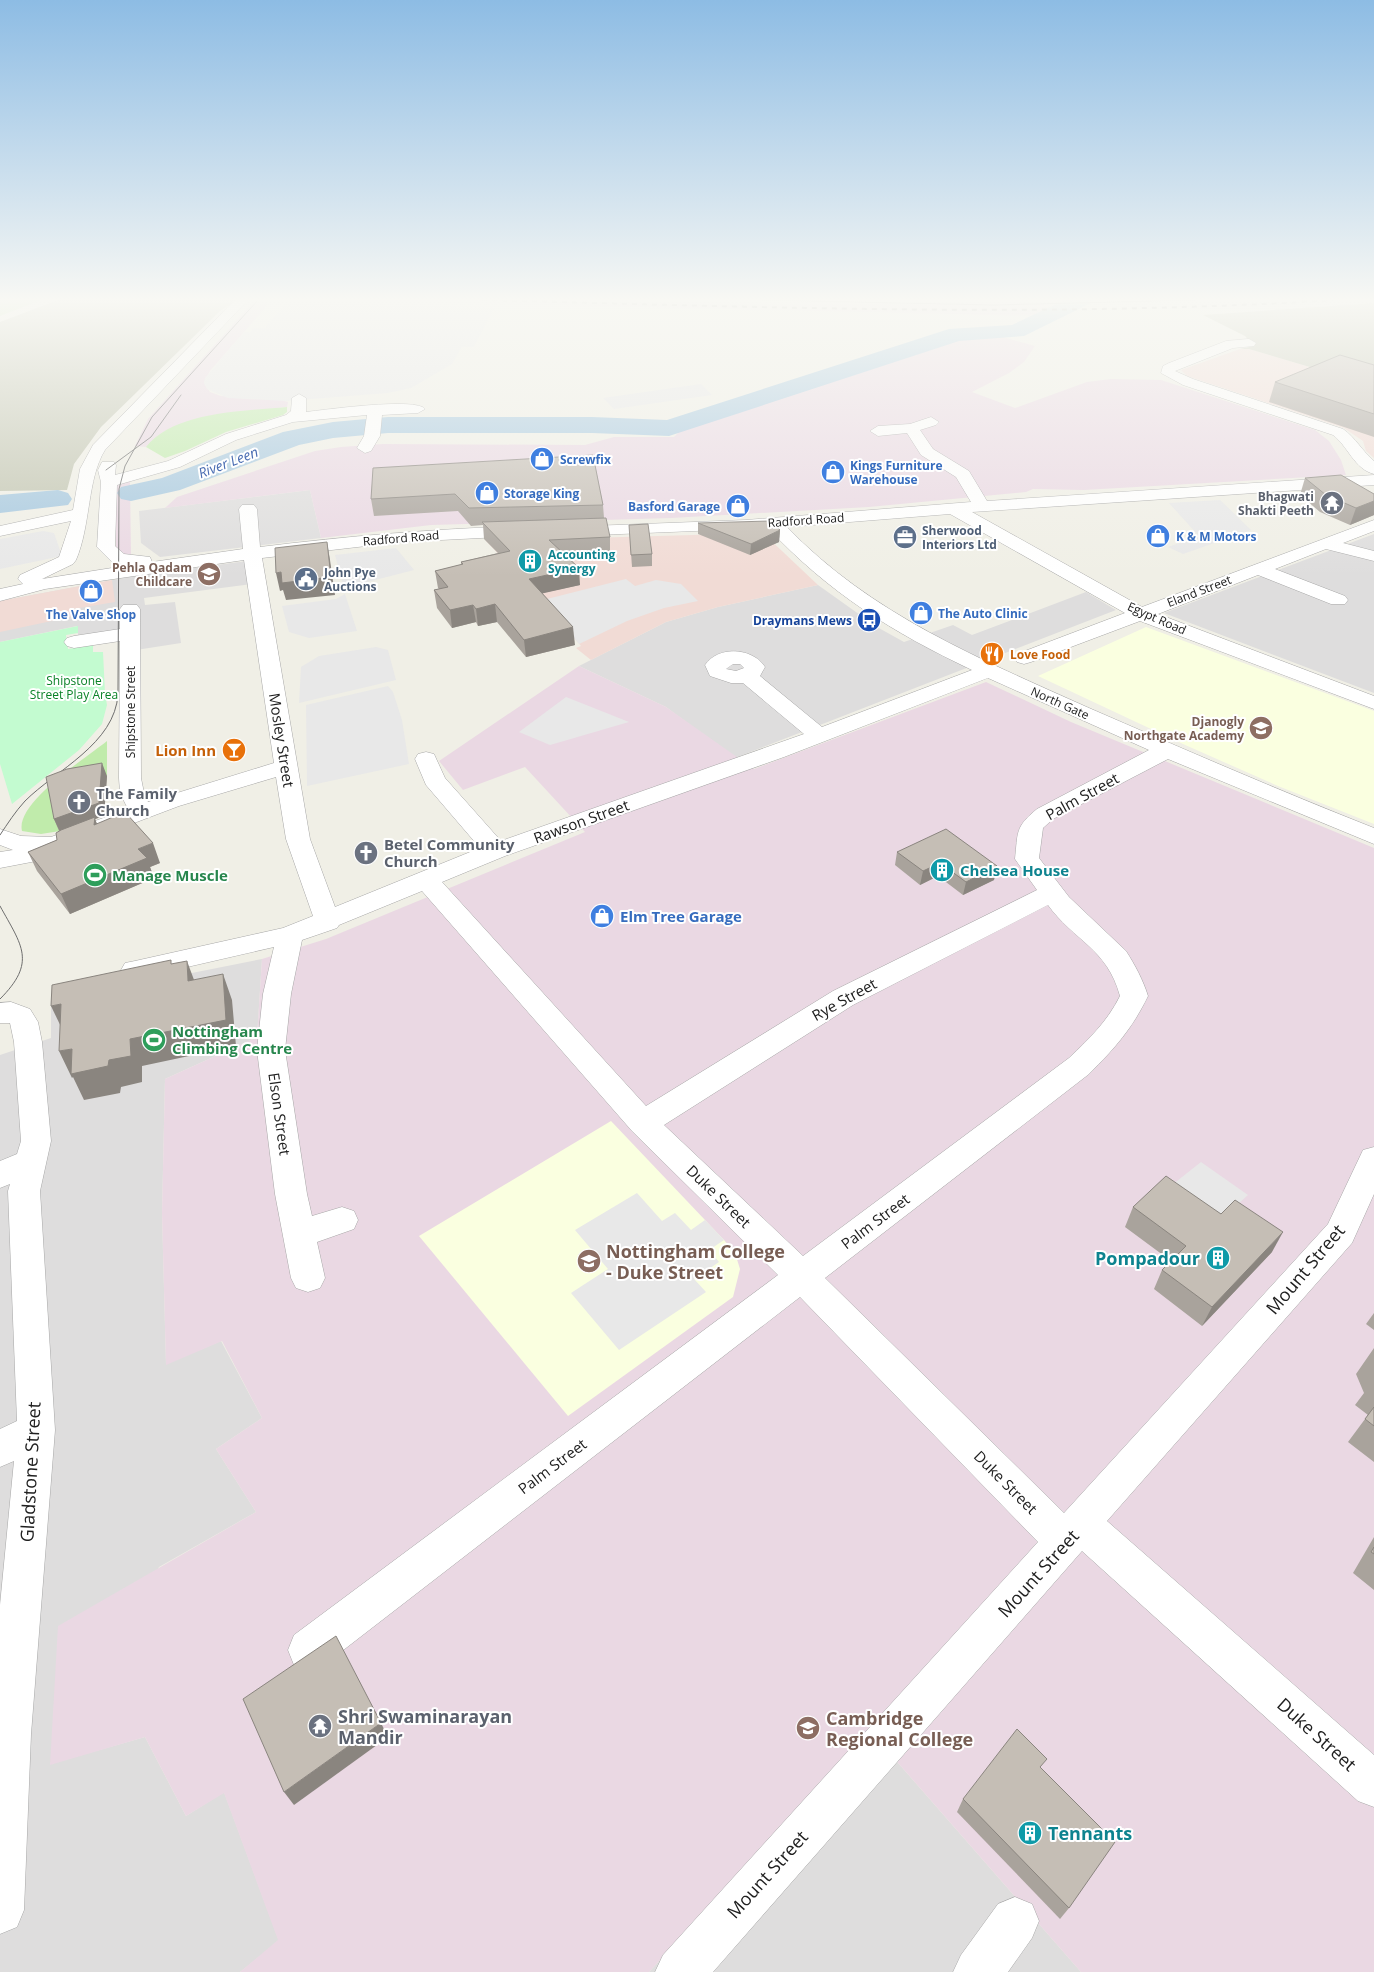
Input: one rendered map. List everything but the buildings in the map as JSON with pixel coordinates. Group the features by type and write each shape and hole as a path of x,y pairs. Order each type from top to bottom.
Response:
{"street":[{"path":"67,568 76,536 90,462 122,422 136,411 154,392"},
{"path":"1218,392 1338,432 1349,440 1358,456 1374,469"},
{"path":"290,418 298,413 299,398"},
{"path":"85,485 95,470 108,473 174,464 244,432 290,418 375,414 418,409"},
{"path":"136,411 108,473 106,547 119,559 144,561"},
{"path":"368,442 375,414"},
{"path":"878,431 912,428 931,422"},
{"path":"912,428 932,456 963,474 972,492 982,505"},
{"path":"0,595 46,584 67,568 82,562 86,556 90,501 95,484 108,473"},
{"name":"Radford Road","path":"553,531 629,530 773,523 982,505 1374,480"},
{"name":"Egypt Road","path":"952,508 1141,614 1374,703"},
{"name":"Mosley Street","path":"248,509 252,554 298,839 328,922"},
{"path":"0,531 80,514"},
{"name":"North Gate","path":"773,523 796,549 839,584 908,630 989,671 1165,751 1374,837"},
{"name":"Eland Street","path":"1024,658 1374,525"},
{"name":"Radford Road","path":"46,584 178,562 414,536 534,531"},
{"path":"1327,544 1374,556"},
{"name":"Radford Road","path":"0,586 67,568 144,561 178,562"},
{"name":"Radford Road","path":"67,568 96,576"},
{"path":"1258,569 1338,600"},
{"name":"Shipstone Street","path":"130,609 130,778 132,793 141,812"},
{"path":"74,642 130,633"},
{"name":"Rawson Street","path":"112,975 290,935 328,922 496,852 989,671"},
{"path":"746,676 819,734"},
{"name":"Palm Street","path":"309,1650 1079,1066 1108,1038 1122,1020 1134,996 1122,966 1105,944 1079,923 1060,903 1027,859 1032,826 1045,814 1165,751"},
{"path":"426,759 434,780 496,852"},
{"path":"0,860 38,854 59,843 141,812 285,766"},
{"path":"0,836 18,844 59,843"},
{"name":"Duke Street","path":"427,881 643,1123 802,1277 1073,1533 1374,1785"},
{"name":"Rye Street","path":"643,1123 843,998 1053,892"},
{"name":"Elson Street","path":"290,935 277,994 271,1050 291,1194 308,1278"},
{"name":"Gladstone Street","path":"0,1910 4,1737 36,1430 24,1191 15,1170 36,1141 28,1042 24,1022 20,1016 6,1012"},
{"name":"Mount Street","path":"680,1972 1340,1233 1374,1159"},
{"path":"299,1234 342,1220"},
{"path":"0,1449 36,1430"},
{"path":"978,1972 1015,1921"}],"shaded area":[{"path":"0,392 137,392 101,427 74,464 67,490 0,491"},
{"path":"172,392 210,392 221,396 288,402 287,407 196,419 165,431 146,447 135,446 148,419"},
{"path":"214,392 392,392 285,401 228,398"},
{"path":"645,392 709,392 712,395 614,409 603,398"},
{"path":"796,392 972,392 1015,408 1059,392 1198,392 1315,430 1329,441 1341,460 1346,475 1084,490 1033,489 1026,492 869,507 671,518 431,525 321,538 310,490 165,508 177,497 315,451 341,447 383,444 585,445 614,437 674,437 682,429"},
{"path":"1235,392 1374,392 1374,458 1366,451 1363,441 1344,428"},
{"path":"130,481 131,558 116,555 116,486"},
{"path":"310,490 321,538 160,557 141,543 139,511"},
{"path":"1220,500 1251,530 1183,554 1168,547 1199,536 1169,503"},
{"path":"43,531 54,533 62,556 0,569 0,539"},
{"path":"763,533 818,585 718,607 666,622 591,660 576,648 581,646 537,595 486,541"},
{"path":"1374,534 1374,693 1164,613"},
{"path":"396,548 414,570 344,588 335,555"},
{"path":"247,561 252,584 144,598 145,605 175,602 181,643 136,650 134,628 78,635 77,626 0,642 0,601 140,575"},
{"path":"626,579 635,586 656,580 681,584 698,601 664,608 627,621 579,644 543,600"},
{"path":"112,580 115,602 73,609 75,616 0,632 0,601"},
{"path":"818,585 877,627 904,642 953,625 972,635 1086,592 1116,610 735,758 666,707 579,666 666,622 718,607"},
{"path":"345,594 357,631 309,638 289,632 282,606 336,599"},
{"name":"Djanogly Northgate Academy","path":"1146,627 1374,711 1374,824 1278,786 1038,676"},
{"path":"376,647 388,650 396,680 299,703 301,667 319,656"},
{"path":"579,666 666,707 754,769 986,682 1071,722 1374,848 1374,1972 1081,1972 871,1732 649,1972 240,1972 278,1940 224,1793 186,1816 145,1737 50,1765 58,1626 256,1512 216,1449 262,1418 222,1341 166,1365 162,1213 165,1079 257,1037 262,959 326,939 585,832 525,767 463,790 439,761"},
{"path":"388,686 393,692 402,720 409,764 307,786 306,705"},
{"path":"566,697 629,722 550,745 519,732"},
{"path":"262,959 257,1037 165,1079 162,1213 166,1364 221,1341 262,1418 216,1449 256,1512 159,1567 50,1764 145,1737 186,1816 224,1792 279,1941 240,1972 0,1972 0,1055 51,1038 51,1001"},
{"name":"Nottingham College - Duke Street","path":"611,1121 724,1240 735,1253 740,1269 733,1297 568,1416 419,1236"},
{"path":"1201,1162 1248,1195 1226,1215 1225,1220 1158,1196"},
{"path":"637,1193 662,1221 675,1213 691,1230 705,1220 724,1240 709,1250 719,1262 694,1279 706,1292 619,1350 571,1293 608,1269 575,1230"},
{"path":"871,1732 1081,1972 649,1972"}],"green space":[{"path":"287,407 287,412 283,415 226,432 165,458 146,447 158,435 174,426 192,420 231,412"},
{"name":"Shipstone Street Play Area","path":"78,626 78,633 66,635 68,649 93,645 93,652 103,652 107,705 102,724 79,750 12,804 0,764 0,642"},
{"path":"107,741 107,776 72,782 60,831 41,834 22,831 23,820 29,808 40,795"}],"waterway":[{"name":"River Leen","path":"131,493 170,484 292,438 333,430 388,425 592,425 669,428 779,392"},
{"name":"River Leen","path":"0,504 58,499"}],"tram line":[{"path":"134,449 152,417 175,392"},
{"path":"134,449 151,437 181,395"},
{"path":"0,835 25,801 82,755 95,742 107,727 114,712 118,694 119,489 125,466 134,449"},
{"path":"106,470 134,449"},
{"path":"0,906 14,932 22,954 19,974 12,986 0,999"}],"place":[{"name":"Screwfix","path":"542,459"},
{"name":"Kings Furniture Warehouse","path":"833,472"},
{"name":"Storage King","path":"487,493"},
{"name":"Bhagwati Shakti Peeth","path":"1332,503"},
{"name":"Basford Garage","path":"738,506"},
{"name":"K & M Motors","path":"1158,536"},
{"name":"Sherwood Interiors Ltd","path":"905,537"},
{"name":"Accounting Synergy","path":"530,561"},
{"name":"Pehla Qadam Childcare","path":"209,574"},
{"name":"John Pye Auctions","path":"306,579"},
{"name":"The Valve Shop","path":"91,591"},
{"name":"The Auto Clinic","path":"921,613"},
{"name":"Draymans Mews","path":"869,620"},
{"name":"Love Food","path":"992,654"},
{"name":"Djanogly Northgate Academy","path":"1261,728"},
{"name":"Lion Inn","path":"234,750"},
{"name":"The Family Church","path":"79,802"},
{"name":"Betel Community Church","path":"366,853"},
{"name":"Chelsea House","path":"942,870"},
{"name":"Manage Muscle","path":"95,875"},
{"name":"Elm Tree Garage","path":"602,916"},
{"name":"Nottingham Climbing Centre","path":"154,1040"},
{"name":"Pompadour","path":"1218,1258"},
{"name":"Nottingham College - Duke Street","path":"589,1261"},
{"name":"Shri Swaminarayan Mandir","path":"320,1726"},
{"name":"Cambridge Regional College","path":"808,1728"},
{"name":"Tennants","path":"1030,1833"}]}
